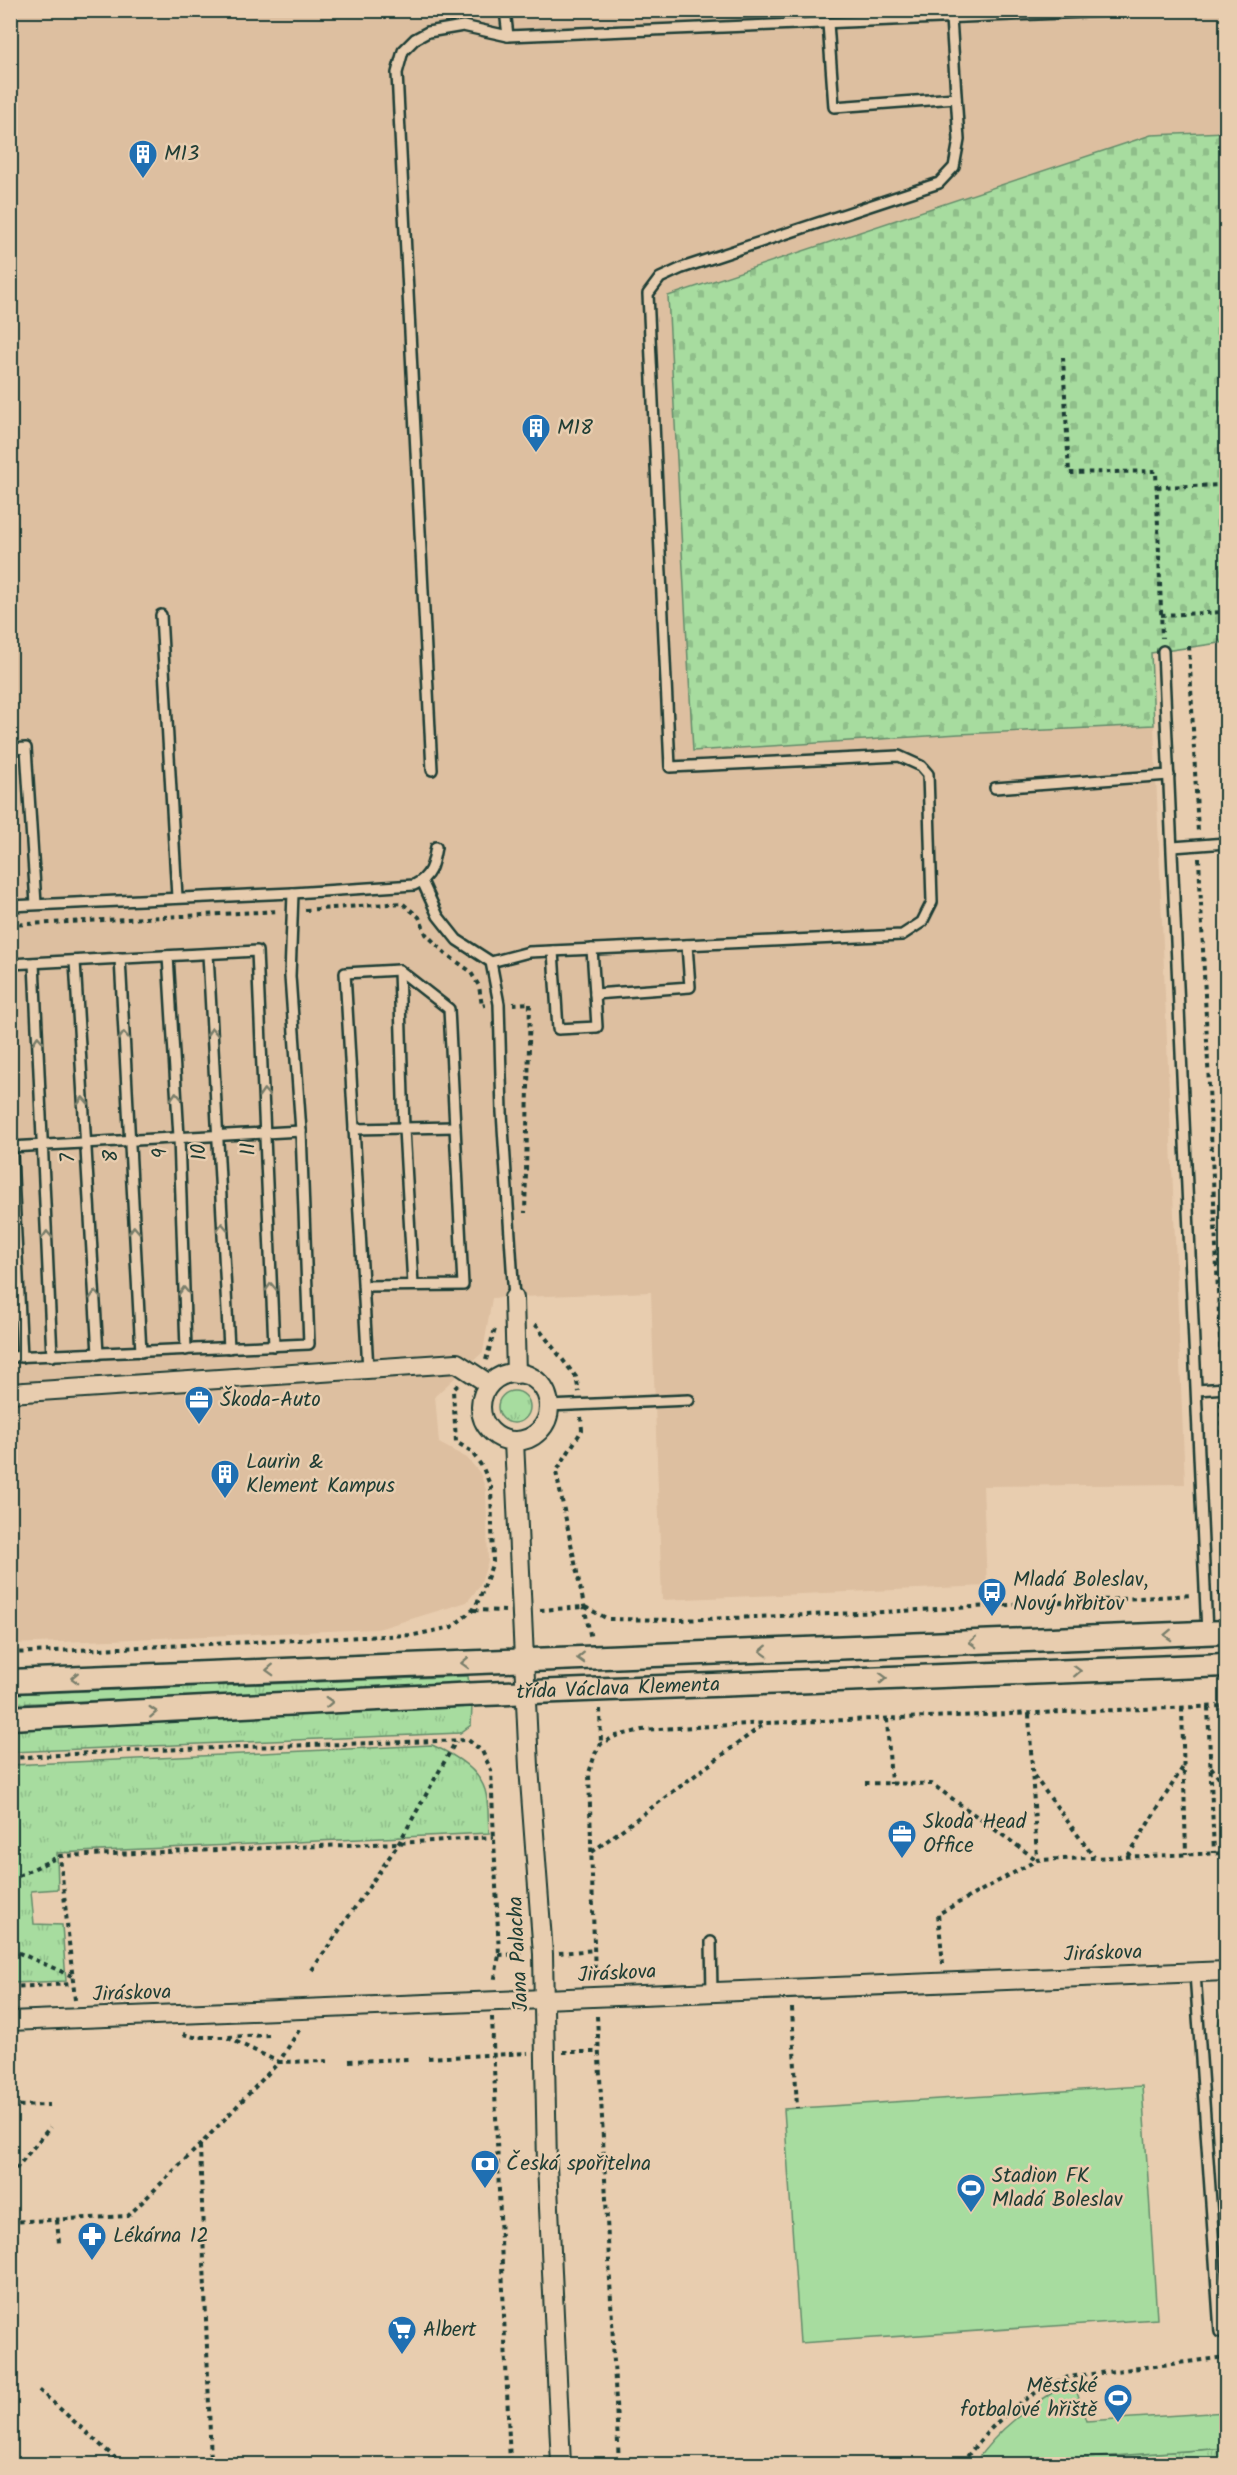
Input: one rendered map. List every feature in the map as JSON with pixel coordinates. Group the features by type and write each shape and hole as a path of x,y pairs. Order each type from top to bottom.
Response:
{"street":[{"path":"514,1298 516,1374"},
{"path":"10,1393 457,1363 489,1384"},
{"path":"516,1374 536,1381 543,1388 549,1406 547,1419 542,1428 525,1440 514,1441 494,1434 487,1426 481,1406 489,1384 506,1375 516,1374"},
{"name":"Jana Palacha","path":"514,1441 525,1694 544,2000 547,2165 561,2464"},
{"name":"třída Václava Klementa","path":"10,1681 1217,1633"},
{"name":"třída Václava Klementa","path":"10,1718 1227,1665"},
{"name":"Jiráskova","path":"10,2022 1227,1971"}],"lane":[{"path":"505,10 508,36"},
{"path":"432,770 397,73 403,51 415,39 428,32 463,26 508,36 1133,10"},
{"path":"491,962 529,952 902,935 922,922 932,902 928,774 921,766 899,756 670,767 648,294 660,278 682,268 939,183 954,167 959,140 951,18"},
{"path":"828,23 834,107 956,98"},
{"path":"161,615 177,897"},
{"path":"1162,651 1173,847 1206,1594 1217,1633"},
{"path":"10,749 26,748 36,904"},
{"path":"996,788 1169,775"},
{"path":"1173,847 1227,843"},
{"path":"10,906 414,885 429,876 436,847"},
{"path":"422,881 438,916 457,940 491,962 499,1004 502,1112 514,1298"},
{"path":"10,1357 309,1344 301,1131 290,976 293,893"},
{"path":"595,994 690,987 687,945"},
{"path":"553,951 558,1029 597,1027 592,949"},
{"name":"11","path":"208,954 257,951 273,1346"},
{"path":"10,964 208,954"},
{"name":"10","path":"208,954 229,1348"},
{"name":"9","path":"168,956 179,1137 186,1350"},
{"name":"8","path":"120,958 141,1352"},
{"name":"7","path":"75,961 98,1354"},
{"path":"34,963 52,1356"},
{"path":"399,970 404,1129 413,1285"},
{"path":"363,1286 463,1285 449,1009 399,970 345,973 363,1286 368,1369"},
{"path":"10,1115 22,1357"},
{"path":"354,1129 455,1127"},
{"path":"11,1147 301,1131"},
{"path":"1197,1390 1227,1388"},
{"path":"549,1406 690,1400"},
{"path":"711,1942 712,1992"},
{"path":"1196,1973 1220,2332"}],"path":[{"path":"1063,357 1069,473 1156,471 1162,651"},
{"path":"1157,487 1227,485"},
{"path":"1161,615 1227,612"},
{"path":"1189,646 1221,1361"},
{"path":"10,925 402,903 419,918 426,934 446,954 470,971 479,986 482,1006 530,1003 525,1222"},
{"path":"514,1298 576,1377 581,1404 582,1430 556,1472 585,1607 608,1619 668,1620 883,1612 1206,1594"},
{"path":"10,1653 414,1635 452,1627 473,1610 480,1598 493,1562 491,1487 483,1467 471,1451 456,1442 453,1390 487,1359 496,1327 536,1326"},
{"path":"1225,1594 1221,1403 1227,1399"},
{"path":"619,2464 598,2052 589,1773 601,1744 616,1736 642,1730 766,1723 1227,1706"},
{"path":"1208,1707 1214,1853"},
{"path":"1182,1708 1186,1854"},
{"path":"1029,1713 1037,1860"},
{"path":"887,1719 891,1784"},
{"path":"591,1852 766,1723"},
{"path":"10,1758 123,1751 468,1740 482,1751 491,1770 499,1955 491,2001 510,2464"},
{"path":"312,1970 399,1843 456,1741"},
{"path":"1210,1766 1227,1788"},
{"path":"1128,1856 1183,1767"},
{"path":"1033,1774 1094,1858"},
{"path":"865,1784 932,1784 1037,1860"},
{"path":"10,1880 60,1856 399,1843 494,1837"},
{"path":"944,1983 938,1914 1037,1860 1227,1853"},
{"path":"60,1856 77,2019"},
{"path":"10,1949 73,1976"},
{"path":"10,1987 73,1984"},
{"path":"791,1989 797,2108"},
{"path":"10,2222 128,2216 279,2062 313,2009"},
{"path":"269,2036 226,2037 279,2062 331,2061"},
{"path":"563,2052 598,2052"},
{"path":"428,2058 528,2053"},
{"path":"350,2061 411,2059"},
{"path":"10,2106 50,2105"},
{"path":"10,2176 50,2127"},
{"path":"200,2145 211,2464"},
{"path":"57,2220 59,2243"},
{"path":"962,2464 971,2451 1008,2413 1048,2385 1068,2377 1227,2357"},
{"path":"39,2390 122,2464"}],"shaded area":[{"path":"10,11 1226,11 1226,132 1151,135 959,734 1154,725 1185,1484 983,1486 987,1586 662,1600 651,1292 492,1298 483,1352 435,1396 439,1443 467,1458 480,1473 486,1490 488,1561 480,1586 467,1602 378,1629 11,1644"}],"green space":[{"path":"1226,132 1226,642 1151,653 1154,725 959,734 693,751 668,296 1151,135"},
{"path":"514,1391 526,1395 530,1407 526,1419 514,1423 502,1419 498,1407 502,1395"},
{"path":"468,1676 469,1686 11,1704 10,1694"},
{"path":"472,1707 471,1725 460,1733 11,1752 10,1727"},
{"path":"432,1745 471,1768 482,1782 487,1800 489,1833 57,1853 58,1889 31,1891 34,1924 62,1925 66,1981 11,1983 11,1765"},
{"path":"1226,2008 1226,2163 1218,2025 1222,2011"},
{"name":"Stadion FK Mladá Boleslav","path":"1142,2086 1157,2319 800,2343 784,2109"},
{"name":"Městské fotbalové hřiště","path":"1070,2382 1076,2389 1086,2421 1226,2412 1226,2448 1085,2458 1055,2464 974,2464 1005,2428"},
{"path":"1226,2448 1226,2464 1056,2464 1085,2458"}],"place":[{"name":"M13","path":"143,180"},
{"name":"M18","path":"536,454"},
{"name":"Škoda-Auto","path":"199,1426"},
{"name":"Laurin & Klement Kampus","path":"225,1500"},
{"name":"Mladá Boleslav, Nový hřbitov","path":"992,1618"},
{"name":"Skoda Head Office","path":"902,1860"},
{"name":"Česká spořitelna","path":"485,2190"},
{"name":"Stadion FK Mladá Boleslav","path":"971,2214"},
{"name":"Lékárna 12","path":"92,2262"},
{"name":"Albert","path":"402,2356"},
{"name":"Městské fotbalové hřiště","path":"1118,2424"}]}
